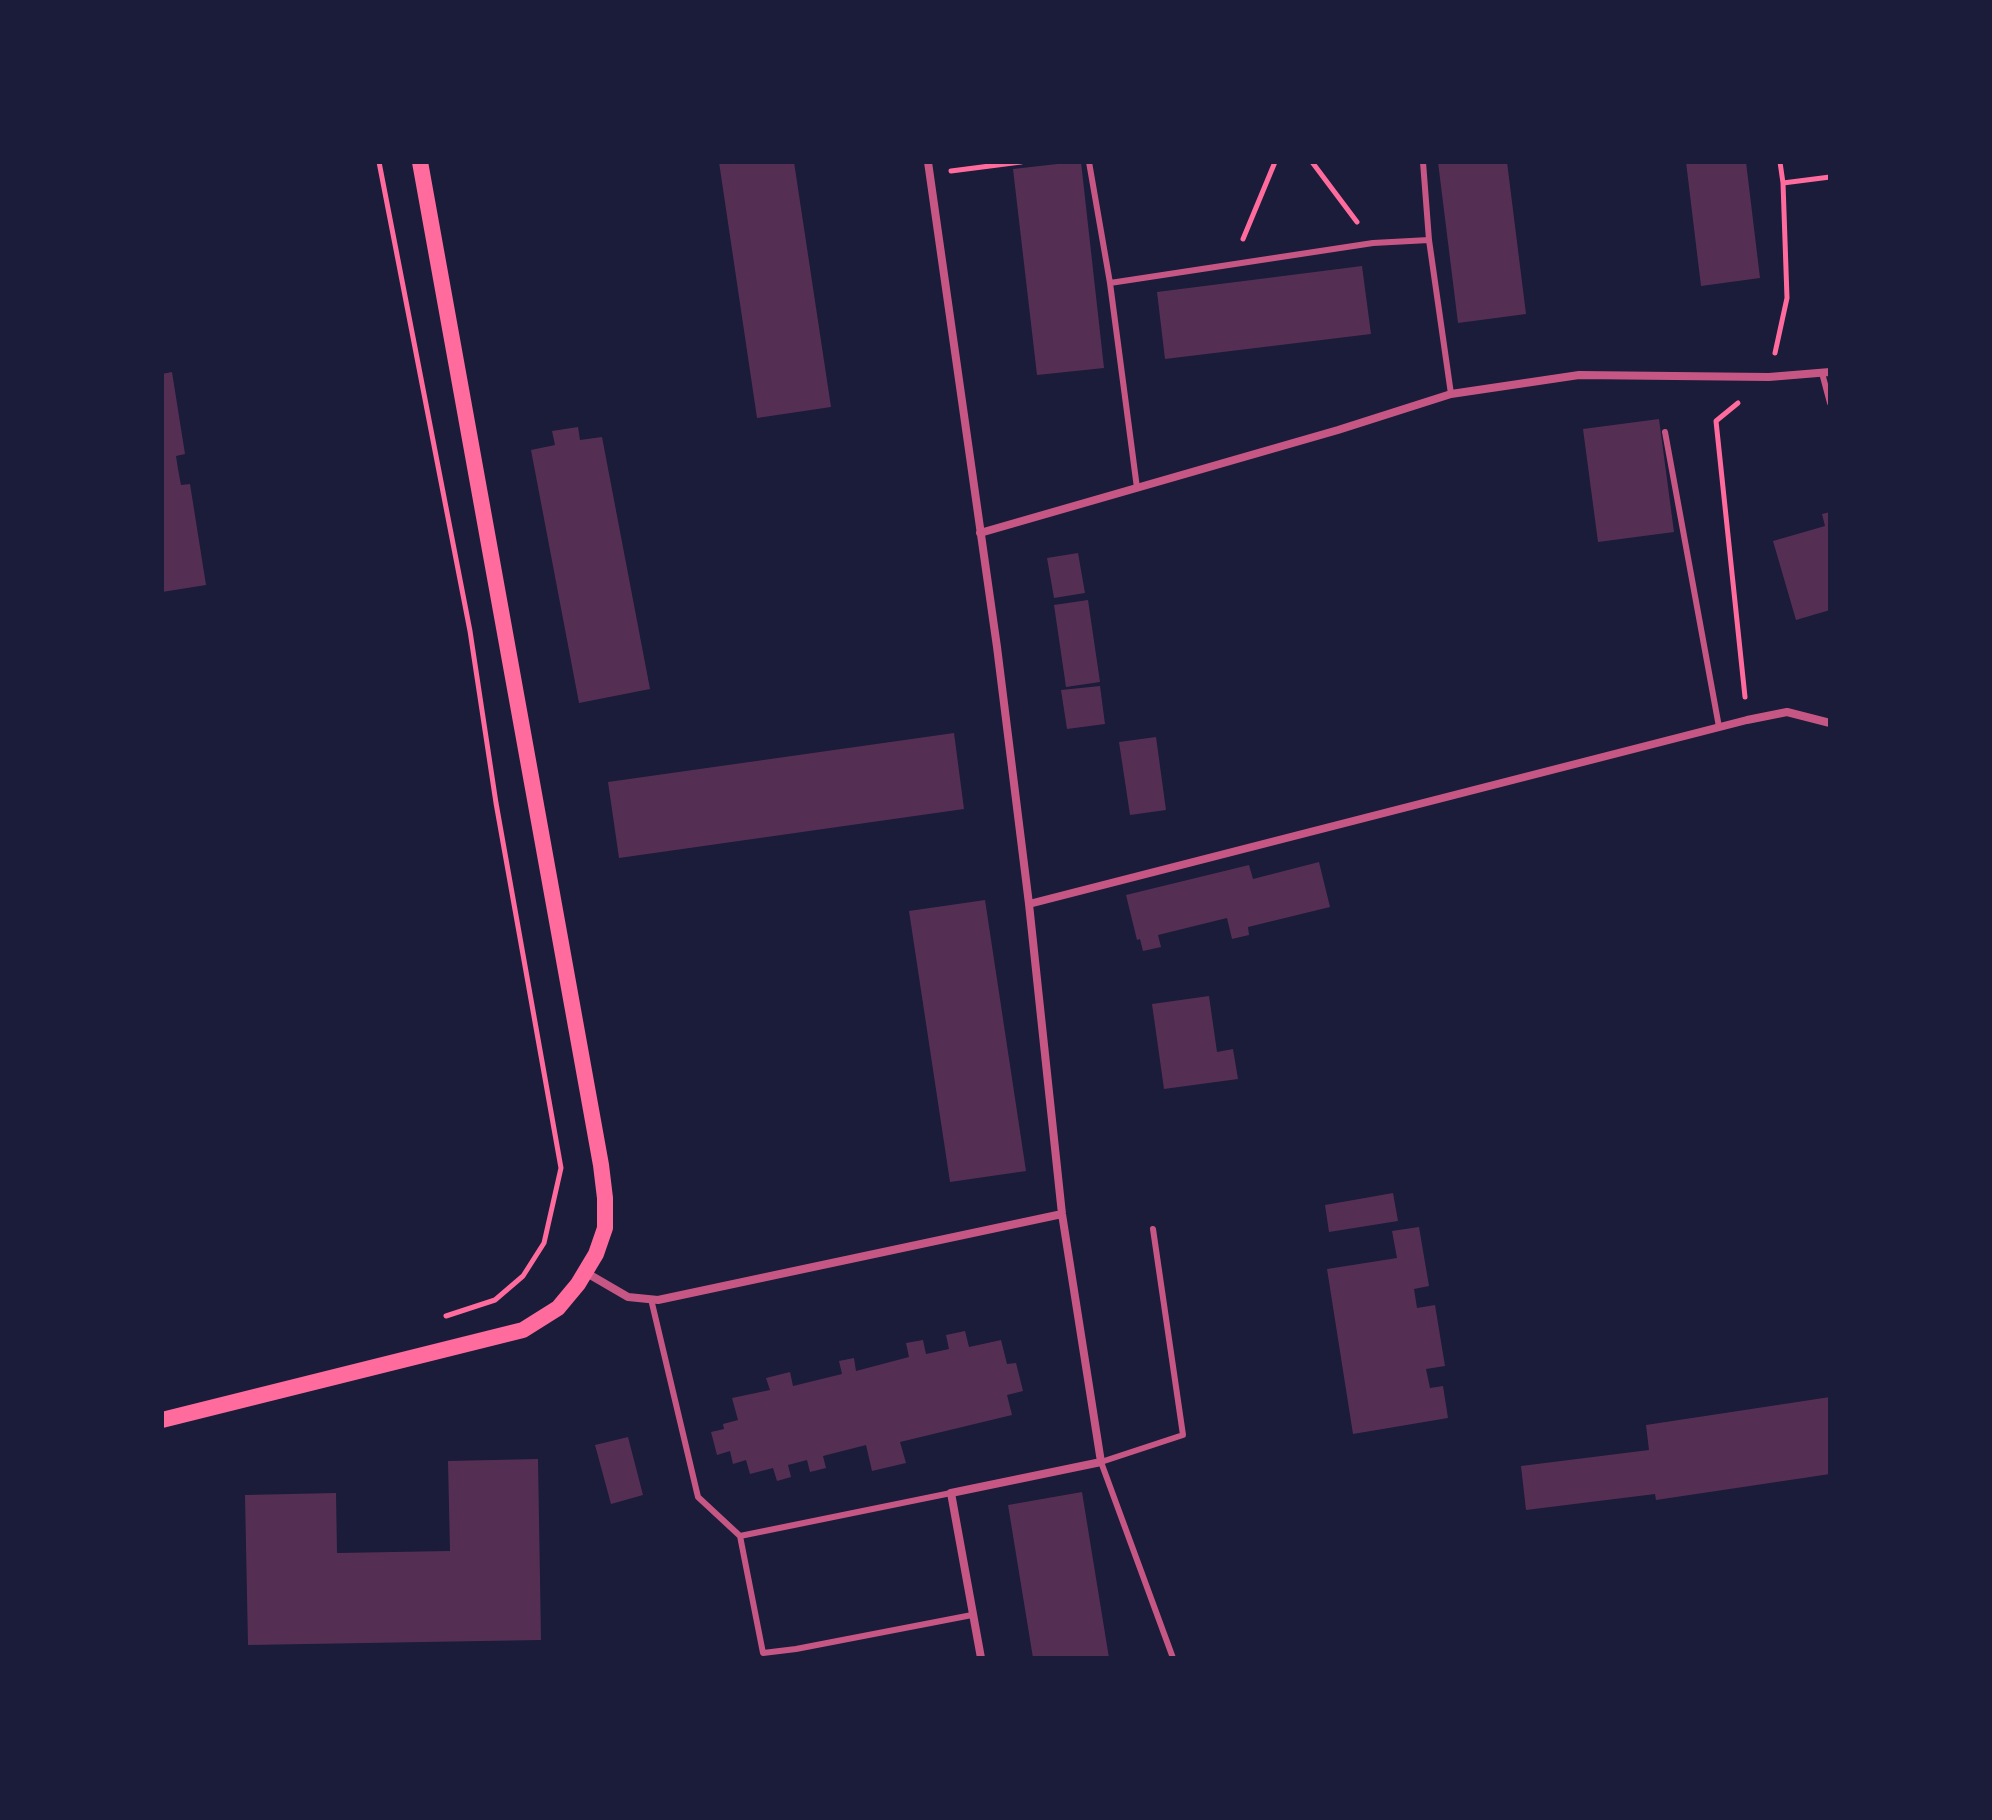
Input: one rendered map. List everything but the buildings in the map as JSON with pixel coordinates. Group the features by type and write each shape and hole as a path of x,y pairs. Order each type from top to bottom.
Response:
{"main road":[{"path":"162,1420 523,1330 558,1308 596,1254 605,1228 601,1165 420,162"}],"street":[{"path":"928,162 1029,904 1062,1214 1101,1462 951,1493 981,1658"},
{"path":"980,533 1451,394 1579,375 1769,377 1826,372"},
{"path":"1029,904 1747,720 1787,712 1830,723"},
{"path":"585,1272 628,1297 658,1300 1062,1214"}],"lane":[{"path":"1089,162 1110,283 1137,489"},
{"path":"1423,162 1429,240 1451,394"},
{"path":"1110,283 1373,243 1429,240"},
{"path":"1826,372 1830,403"},
{"path":"1665,432 1719,727"},
{"path":"1153,1229 1183,1435 1101,1462 1173,1658"},
{"path":"651,1299 698,1497 740,1536 763,1653 972,1615"},
{"path":"740,1536 951,1493"}],"path":[{"path":"379,162 470,631 496,803 561,1168 544,1243 523,1276 495,1300 438,1319"},
{"path":"930,174 1021,162"},
{"path":"1233,263 1275,162"},
{"path":"1312,162 1373,243"},
{"path":"1747,720 1716,421 1769,377 1787,298 1780,162"},
{"path":"1783,183 1830,177"}]}
